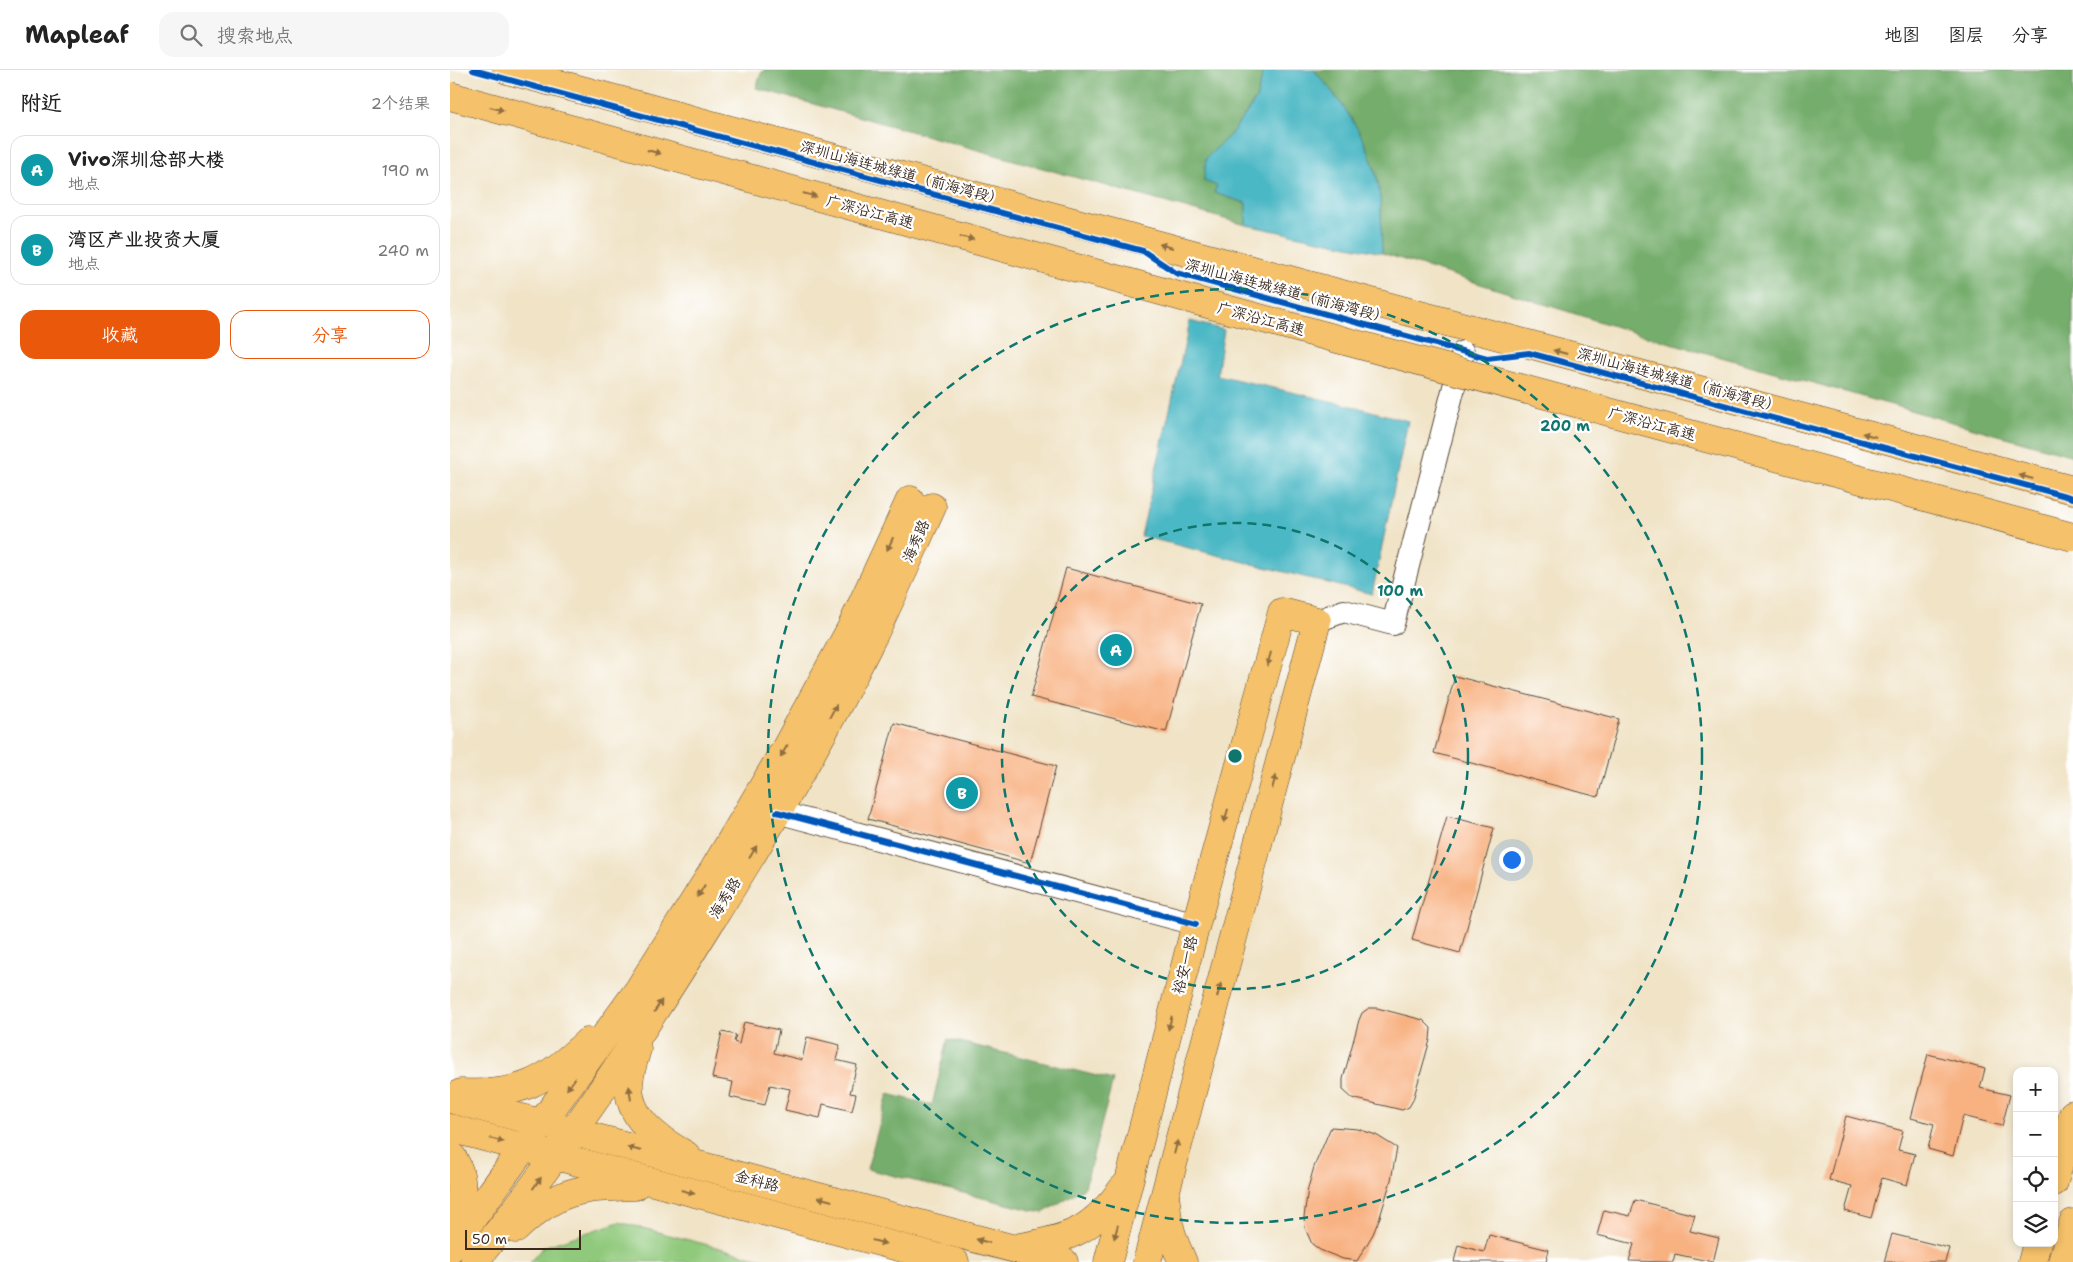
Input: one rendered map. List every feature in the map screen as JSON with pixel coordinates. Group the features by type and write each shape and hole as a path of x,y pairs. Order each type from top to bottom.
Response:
{"main road":[{"path":"507,70 2073,490"},
{"name":"广深沿江高速","path":"450,96 1236,312 2073,537"},
{"name":"海秀路","path":"450,1249 639,989 708,879 784,751 921,503 871,640 777,812 642,1032 574,1132 474,1262"},
{"name":"裕安一路","path":"1108,1262 1196,924 1282,612 1317,621"},
{"path":"1146,1262 1317,621"},
{"path":"450,1092 495,1093 526,1086 546,1076 572,1056 639,989"},
{"path":"642,1032 630,1079 630,1097 633,1107 643,1122 658,1138 714,1170"},
{"name":"金科路","path":"450,1099 1064,1262"},
{"path":"2058,1168 2073,1114"},
{"name":"金科路","path":"450,1128 955,1262"},
{"path":"450,1154 458,1166 462,1189 461,1204 450,1232"},
{"path":"1011,1248 1060,1239 1082,1230 1104,1212 1130,1178"},
{"path":"480,1262 539,1208 568,1192 591,1188 662,1185"},
{"path":"1165,1188 1167,1219 1176,1249 1183,1262"},
{"path":"2062,1262 2073,1223"},
{"path":"2032,1262 2036,1247"}],"street":[{"path":"1317,621 1344,611 1393,624 1463,352"},
{"path":"777,812 1196,924"}],"green space":[{"path":"764,70 1264,70 1256,99 1230,135 1206,158 1204,181 1217,186 1214,193 1246,203 1246,225 756,88 761,73"},
{"path":"1314,70 2073,70 2073,456 1639,334 1382,253 1381,209 1374,167 1354,122"},
{"path":"948,1039 1113,1080 1085,1187 1043,1213 867,1169 888,1094 932,1105"},
{"path":"619,1222 774,1262 530,1262 543,1247"}],"water":[{"path":"1264,70 1314,70 1354,122 1368,151 1378,183 1381,209 1382,253 1246,225 1246,203 1214,193 1217,186 1204,181 1206,158 1230,135 1256,100"},
{"path":"1190,321 1224,330 1217,375 1408,421 1372,594 1141,536"}],"building":[{"path":"1066,568 1201,604 1166,732 1031,697"},
{"path":"1455,676 1619,719 1598,797 1434,753"},
{"path":"894,723 1056,766 1030,863 868,819"},
{"path":"1447,816 1494,828 1460,953 1412,940"},
{"path":"1369,1008 1377,1008 1423,1020 1431,1028 1430,1040 1413,1100 1409,1107 1402,1110 1352,1098 1343,1090 1343,1079 1359,1020 1362,1013"},
{"path":"744,1022 779,1030 774,1053 802,1060 807,1037 840,1045 836,1060 857,1065 850,1093 856,1094 852,1111 823,1104 820,1118 785,1110 790,1089 770,1085 765,1105 730,1097 733,1082 712,1078 722,1032 736,1035 734,1042 739,1044"},
{"path":"1928,1054 1985,1069 1980,1088 2010,1095 2002,1126 1963,1116 1953,1156 1928,1149 1934,1124 1911,1118"},
{"path":"1846,1116 1903,1131 1898,1150 1915,1154 1907,1185 1882,1178 1871,1218 1845,1211 1852,1186 1829,1180"},
{"path":"1331,1127 1358,1129 1376,1135 1397,1148 1391,1180 1380,1217 1373,1234 1357,1261 1343,1259 1320,1250 1312,1244 1305,1228 1304,1217 1308,1188 1314,1167"},
{"path":"1635,1200 1695,1215 1690,1231 1719,1238 1713,1262 1675,1254 1673,1262 1629,1261 1634,1244 1597,1235 1604,1210 1630,1216"},
{"path":"1892,1234 1949,1248 1945,1262 1884,1262"},
{"path":"1489,1235 1549,1250 1546,1262 1454,1262 1458,1245 1484,1252"}],"cycle path":[{"name":"深圳山海连城绿道（前海湾段）","path":"473,70 1143,251 1176,273 1487,358 1529,353 2073,498"},
{"path":"777,812 1196,924"}],"place":[{"name":"Vivo深圳总部大楼","path":"1116,650"},
{"name":"湾区产业投资大厦","path":"962,793"}]}
